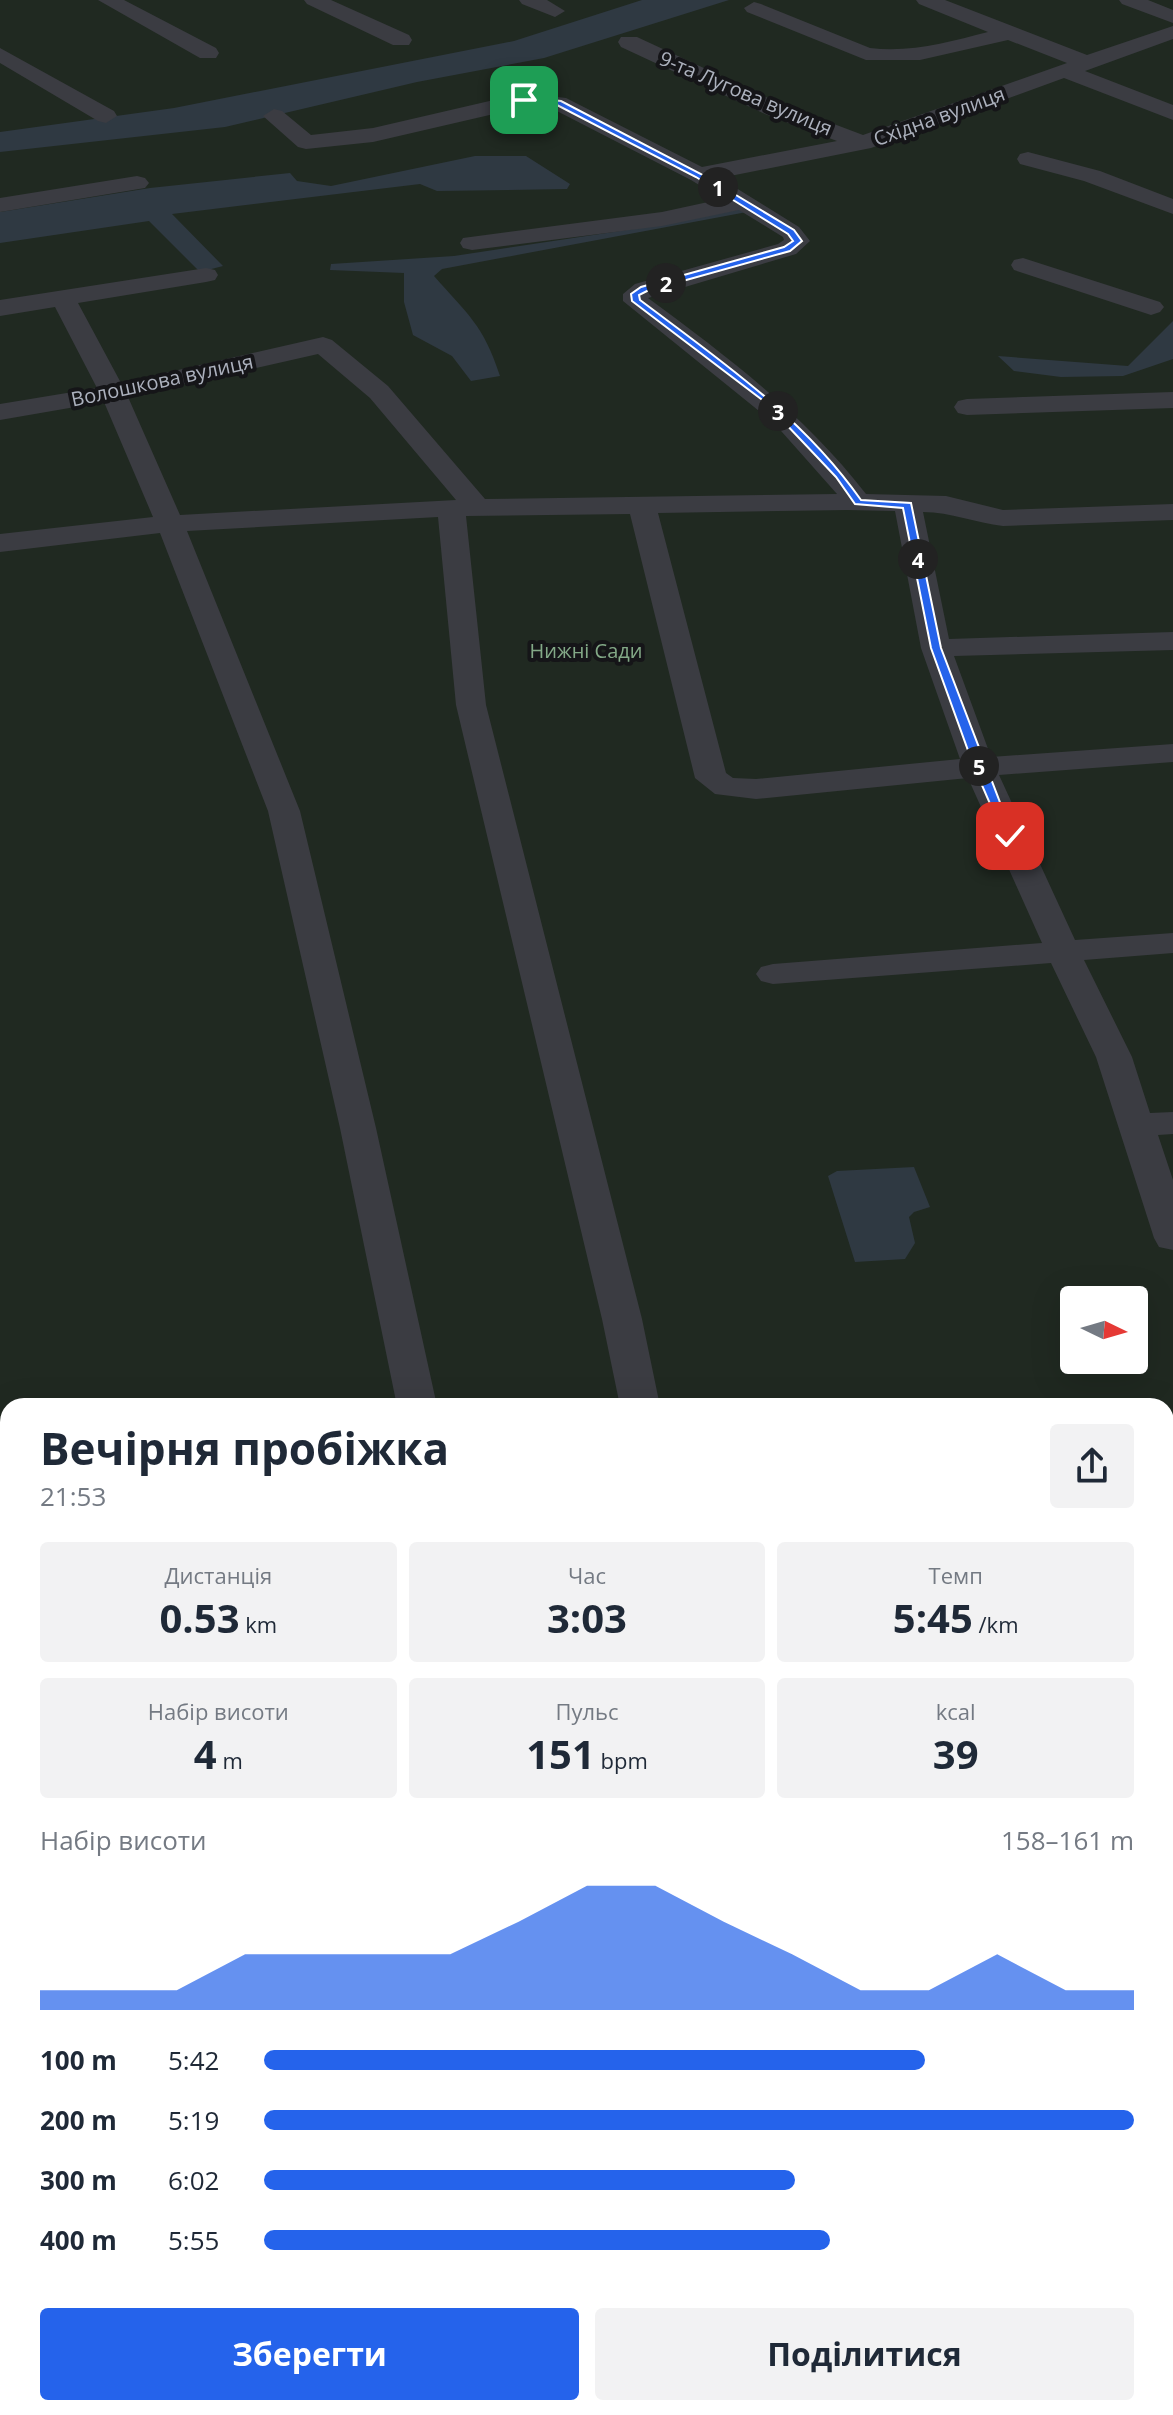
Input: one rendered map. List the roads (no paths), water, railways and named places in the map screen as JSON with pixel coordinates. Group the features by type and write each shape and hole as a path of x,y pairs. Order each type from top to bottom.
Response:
{"street":[{"path":"108,0 208,53"},
{"path":"316,0 401,40"},
{"path":"529,0 555,11"},
{"path":"926,0 1087,63"},
{"path":"1129,0 1173,17"},
{"path":"754,8 866,54 884,57 914,55 1009,33"},
{"name":"Східна вулиця","path":"699,175 863,143 1173,32"},
{"name":"9-та Лугова вулиця","path":"629,42 773,109 863,143"},
{"path":"0,54 106,116"},
{"path":"1065,71 1173,113"},
{"path":"274,116 306,142 373,135 524,100 558,103 699,175 791,232 798,241 787,249 644,289 635,294 636,301 768,400 839,475 858,502"},
{"path":"1028,159 1092,176 1173,207"},
{"path":"0,205 137,183"},
{"path":"472,243 662,219 743,202"},
{"path":"1023,265 1151,307"},
{"path":"0,308 206,275"},
{"path":"63,298 113,393 155,486 284,811 358,1128 415,1398"},
{"name":"Волошкова вулиця","path":"0,412 113,393 323,345 379,392 465,508"},
{"path":"967,407 1173,400"},
{"path":"0,543 168,524 465,508 858,502 946,504 1003,518 1173,512"},
{"path":"642,505 711,778 726,787 756,789 979,767 1173,753"},
{"path":"908,505 936,648 979,767 1114,1057 1173,1238"},
{"path":"465,508 471,705 622,1319 638,1398"},
{"path":"936,648 1173,641"},
{"path":"773,974 1173,943"},
{"path":"1136,1125 1173,1123"}],"park label":[{"name":"Нижні Сади","path":"586,650"}]}
